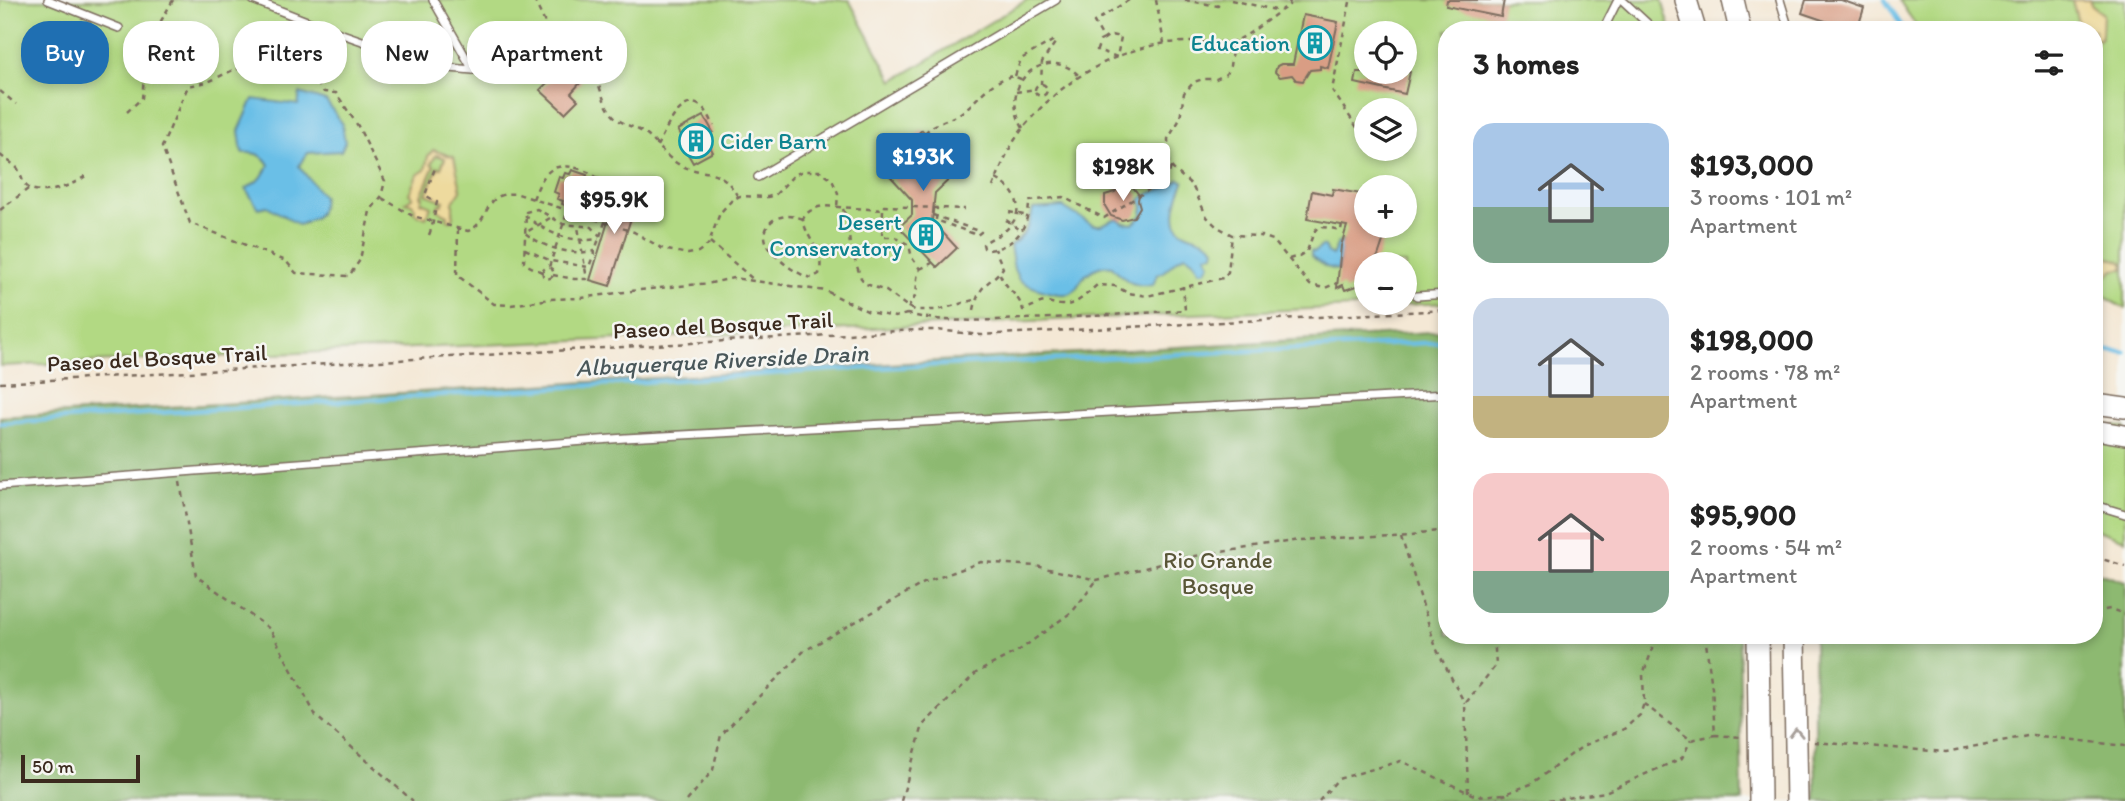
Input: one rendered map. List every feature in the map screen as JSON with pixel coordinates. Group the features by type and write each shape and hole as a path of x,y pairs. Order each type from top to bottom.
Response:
{"main road":[{"path":"1686,0 1692,21"},
{"path":"1733,0 1738,21"},
{"path":"1758,644 1760,801"},
{"path":"1794,644 1797,801"}],"street":[{"path":"2103,405 2125,408"},
{"path":"2103,431 2125,435"}],"lane":[{"path":"48,0 119,28"},
{"path":"253,0 437,67 473,70 433,0"},
{"path":"758,177 1056,0"},
{"path":"1608,21 1620,0 1645,21"},
{"path":"1780,0 1786,21"},
{"path":"1417,296 1438,295"},
{"path":"0,485 625,438 1438,394"},
{"path":"2103,507 2125,514"}],"path":[{"path":"127,112 142,98 146,57 157,28 173,0"},
{"path":"534,0 543,21"},
{"path":"1104,39 1094,22 1129,0"},
{"path":"1156,0 1164,43"},
{"path":"1185,0 1218,6 1219,0"},
{"path":"1231,0 1280,11"},
{"path":"993,187 1012,145 1023,128 1051,99 1080,77 1140,48 1196,40 1233,42 1289,5 1290,0"},
{"path":"1350,2 1332,90 1354,123"},
{"path":"1110,35 1121,37 1117,57 1097,50 1100,41 1110,35"},
{"path":"1015,76 1021,59 1054,40 1055,43 1044,57 1041,66 1041,84"},
{"path":"1233,42 1230,66 1226,74 1216,79 1194,82 1184,93 1180,119 1168,139 1171,166 1189,181 1207,217 1221,230 1232,235 1268,237 1278,244 1310,285 1325,288 1337,283"},
{"path":"1023,128 1014,103 1021,80 1030,71 1053,64 1065,66 1080,77"},
{"path":"261,68 309,74 324,92 336,93 358,126 385,181 381,197 370,211 360,260 349,276 296,274 286,261 190,223 162,147 188,86 208,82 235,69 261,68"},
{"path":"925,133 934,124 963,111 987,88 1007,77 1015,76 1021,80"},
{"path":"599,84 613,116 619,121 647,135 679,164 723,178 738,197"},
{"path":"1016,92 1035,89 1041,84"},
{"path":"1041,84 1047,87 1046,94"},
{"path":"1035,89 1039,96 1046,94"},
{"path":"0,90 16,104"},
{"path":"1046,94 1051,99"},
{"path":"657,145 678,111 691,104 701,107 714,126"},
{"path":"0,155 17,168 28,188 37,190 55,189 77,183 88,174"},
{"path":"525,249 551,261 590,266 603,222 606,198 603,185 596,176 572,167 559,166 548,172 533,199"},
{"path":"996,178 1015,194 1017,214 1012,224 983,244 987,250 1014,240 1022,231 1028,216 1029,201 1063,197 1101,218 1107,217 1162,181 1169,174 1171,166"},
{"path":"429,235 435,222 437,202 425,195 435,168"},
{"path":"381,197 414,216 468,231 477,226 490,202 499,196 514,194 634,232 656,246 680,253 704,249 710,242 720,213 738,197 768,197 776,194 794,175 812,170 820,171 832,180 838,194 837,208"},
{"path":"0,210 28,188"},
{"path":"803,219 815,208 824,206 883,211"},
{"path":"920,269 912,258 910,246 895,237 882,237 884,206 965,209"},
{"path":"843,208 848,223 850,246 863,281 886,291 915,310 938,310 977,299"},
{"path":"933,215 981,232 977,235 936,220 937,208"},
{"path":"578,227 586,280 553,275 546,278 542,272 525,264 526,212 537,209 563,224 592,227 599,237"},
{"path":"542,272 549,267 568,210"},
{"path":"1010,212 1028,216"},
{"path":"525,215 537,225 559,236 580,240 599,237"},
{"path":"788,215 803,219 820,261 818,274 812,278 790,268 773,252 765,234 779,217 788,215"},
{"path":"525,233 550,218"},
{"path":"1006,220 1022,231"},
{"path":"1289,259 1307,251 1311,235 1316,229 1321,227 1341,230 1342,224"},
{"path":"458,229 457,275 494,304 511,305 581,298 733,278 826,291 869,312 895,317 908,314 964,321 1185,310 1184,286"},
{"path":"525,233 555,249 582,253 595,251"},
{"path":"1000,274 1023,310 1040,303 1076,303 1097,285 1115,286 1128,293 1147,296 1219,280 1226,275 1232,235"},
{"path":"710,242 754,280"},
{"path":"910,246 914,243"},
{"path":"974,310 985,284 1003,268 995,249"},
{"path":"908,314 920,269 932,263"},
{"path":"549,267 553,275"},
{"name":"Paseo del Bosque Trail","path":"0,383 916,330 981,335 1438,310"},
{"path":"178,472 196,576 270,629 316,716 412,801"},
{"path":"687,801 713,770 722,735 804,651 924,583 981,562 1036,566 1097,580 1188,557 1301,540 1438,531"},
{"path":"1401,535 1436,648 1465,705 1468,793"},
{"path":"2103,559 2125,566"},
{"path":"901,801 923,725 976,673 1021,649 1073,611 1097,580"},
{"path":"2103,610 2110,608 2125,614"},
{"path":"1465,705 1496,665 1495,644"},
{"path":"1494,801 1531,784 1583,746 1624,729 1640,715 1644,704 1643,674 1655,644"},
{"path":"1706,644 1715,735"},
{"path":"1644,704 1691,740 1715,735 1742,737"},
{"path":"1811,741 1946,752 2032,735 2125,746"},
{"path":"1548,801 1605,792 1682,758 1691,740"},
{"path":"1319,801 1338,779 1401,761 1476,796 1505,794"},
{"path":"1505,794 1507,801"}],"green space":[{"path":"0,0 849,0 893,81 1027,0 1662,0 1668,21 1438,21 1438,303 1417,304 1417,252 1354,252 1354,307 0,366"},
{"path":"1899,0 2125,0 2125,308 2103,294 2103,21 1913,21"},
{"name":"Rio Grande Bosque","path":"1438,332 1438,644 1739,644 1742,801 0,801 0,417"},
{"path":"2103,425 2125,427 2125,540 2103,532"},
{"path":"2103,575 2125,582 2125,801 1816,801 1814,644 2103,644"}],"sand":[{"path":"2072,0 2089,0 2092,6 2103,14 2103,21 2078,21"},
{"path":"433,150 454,157 461,190 453,202 451,221 447,219 448,215 437,210 439,204 442,205 444,201 426,194 445,158 436,155 431,164 434,166 421,196 421,202 431,206 426,218 414,213 415,208 406,202 413,197 409,194 417,175 425,170 428,156"},
{"path":"2103,253 2109,258 2122,261 2124,266 2107,276 2103,275"}],"water":[{"path":"300,93 326,101 342,123 345,142 341,151 308,153 299,166 323,197 317,216 299,225 267,206 258,208 246,189 261,178 269,165 258,154 242,153 239,131 253,99 298,105"},
{"path":"1179,179 1184,182 1176,209 1176,223 1185,233 1204,240 1215,248 1214,254 1206,255 1210,264 1205,271 1200,271 1186,255 1157,275 1153,285 1130,282 1112,266 1089,272 1074,291 1068,294 1046,291 1019,280 1010,246 1026,230 1033,209 1063,207 1093,225 1101,225 1117,218 1124,223 1133,224 1142,215 1143,206 1140,200"},
{"path":"1343,241 1338,270 1326,267 1311,256 1311,251 1315,252 1322,246 1332,255 1338,243"}],"building":[{"path":"1447,0 1504,0 1501,17 1446,6"},
{"path":"1806,0 1841,0 1864,8 1860,21 1825,21 1802,13"},
{"name":"Education","path":"1303,15 1338,22 1328,68 1320,66 1320,69 1310,70 1303,81 1296,80 1292,75 1280,77 1275,72 1277,66 1293,64"},
{"path":"546,84 579,84 571,93 578,100 565,113 540,90"},
{"path":"1360,84 1407,84 1405,94"},
{"name":"Cider Barn","path":"704,116 713,132 705,137 713,152 693,163 678,130"},
{"path":"922,130 959,170 935,193 932,221 957,248 937,267 899,227 912,215 912,200 882,167"},
{"path":"572,170 587,175 586,180 591,182 589,187 594,189 589,203 584,202 583,207 576,205 575,209 562,204 563,201 557,199 559,194 554,192 559,177 563,178 565,173 570,174"},
{"path":"1122,183 1132,186 1139,195 1140,207 1134,217 1122,220 1111,216 1105,206 1105,195 1115,192"},
{"path":"619,186 639,192 610,286 590,280"},
{"path":"1333,189 1354,193 1354,238 1384,238 1379,252 1354,252 1354,287 1345,290 1343,285 1337,288 1341,246 1347,226 1307,219 1312,191 1332,195"}],"waterway":[{"path":"1885,0 1898,21"},
{"path":"2103,333 2105,350"},
{"name":"Albuquerque Riverside Drain","path":"0,423 829,370 1438,342"},
{"name":"Albuquerque Riverside Drain","path":"2103,351 2125,352"}],"place":[{"name":"Education","path":"1315,43"},
{"name":"Cider Barn","path":"696,141"},
{"name":"Desert Conservatory","path":"926,235"}]}
